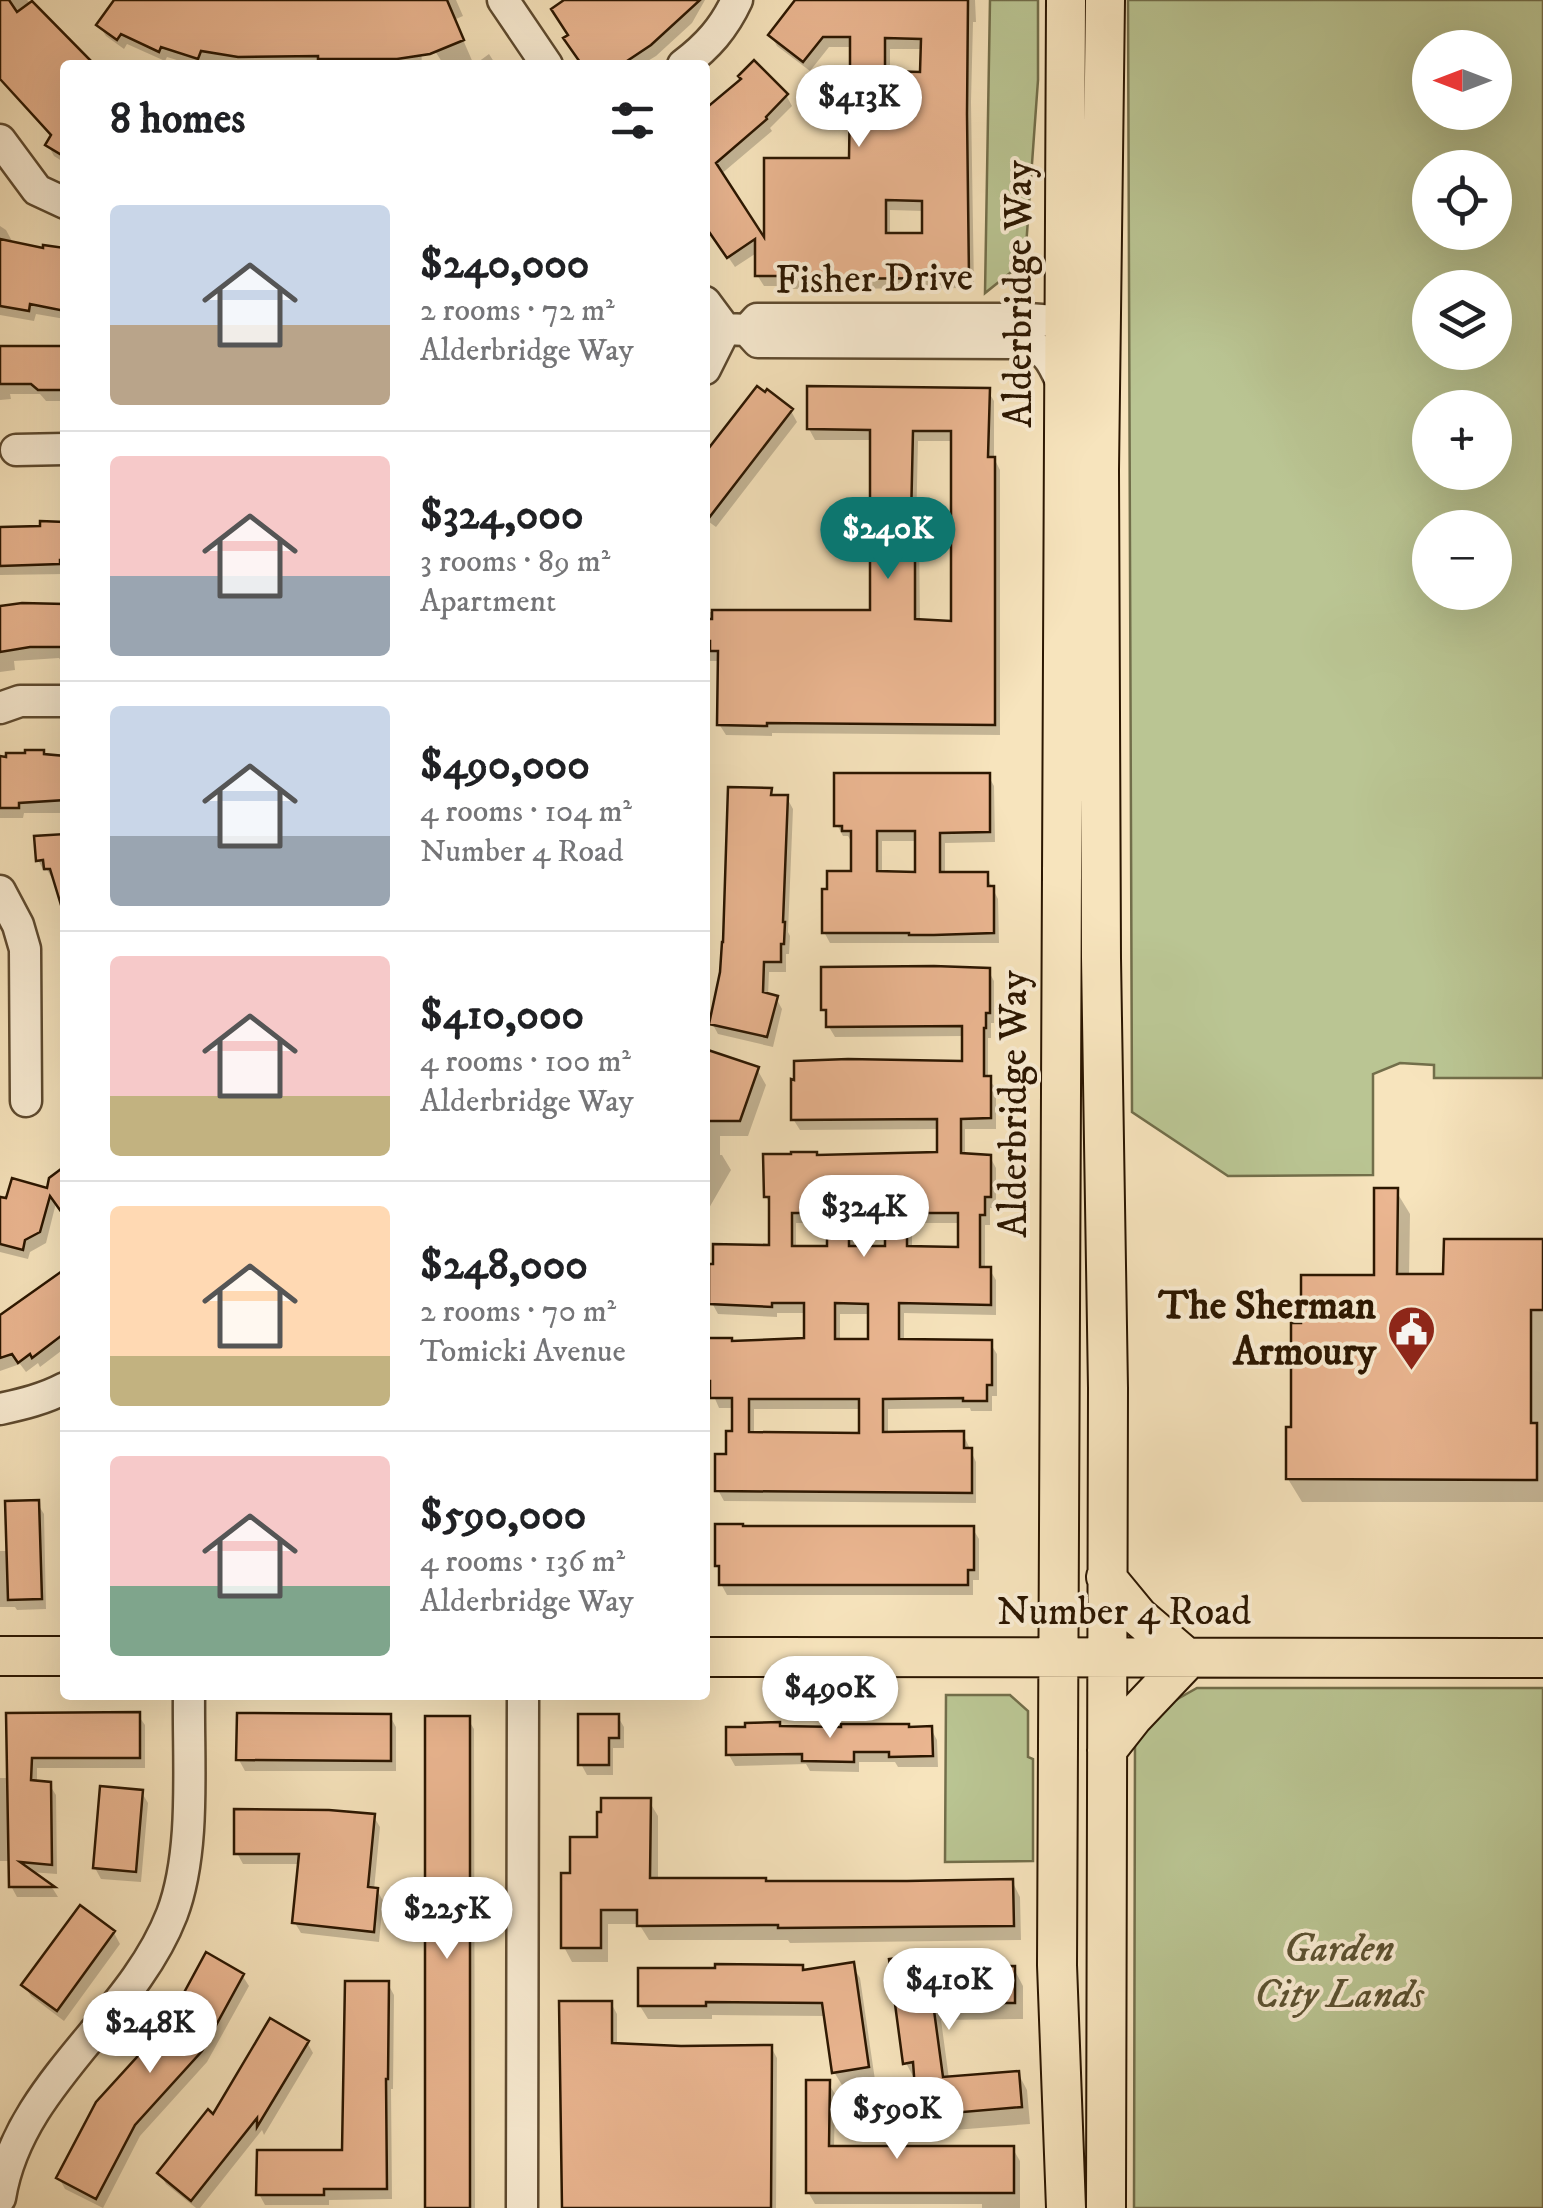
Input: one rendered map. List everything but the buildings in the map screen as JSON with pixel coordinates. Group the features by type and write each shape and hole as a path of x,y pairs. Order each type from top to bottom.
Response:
{"main road":[{"name":"Alderbridge Way","path":"1066,0 1057,1658 1057,1964 1066,2208"},
{"name":"Alderbridge Way","path":"1105,0 1099,470 1108,1388 1106,2208"},
{"path":"1065,325 1075,336 1080,353 1081,652 1100,759"},
{"path":"1106,1577 1138,1617 1188,1659 1106,1750"},
{"path":"0,1656 60,1656"},
{"name":"Number 4 Road","path":"710,1658 1543,1658"}],"street":[{"path":"503,0 544,60"},
{"path":"690,60 724,27 737,0"},
{"path":"0,140 37,190 60,201"},
{"path":"710,306 736,329"},
{"name":"Fisher Drive","path":"710,362 736,329 757,320 1028,318 1065,325"},
{"name":"Fisher Drive","path":"736,329 758,342 1029,345 1045,353 1064,389"},
{"path":"16,450 60,450"},
{"path":"0,708 20,701 60,701"},
{"path":"0,891 18,924 25,949 26,1102"},
{"path":"0,1409 60,1391"},
{"path":"0,2198 15,2150 48,2088 128,1993 172,1913 182,1878 187,1832 188,1700"},
{"path":"522,2208 523,1700"}],"green space":[{"path":"990,0 1038,0 1038,80 1025,261 985,293"},
{"path":"1128,0 1543,0 1543,1078 1434,1078 1434,1065 1400,1063 1373,1074 1373,1175 1228,1176 1132,1112"},
{"name":"Garden City Lands","path":"1197,1688 1543,1688 1543,2208 1134,2208 1135,1738 1151,1714"},
{"path":"946,1695 1010,1695 1028,1711 1028,1757 1033,1759 1033,1861 945,1862"}],"place":[{"name":"The Sherman Armoury","path":"1411,1372"}]}
